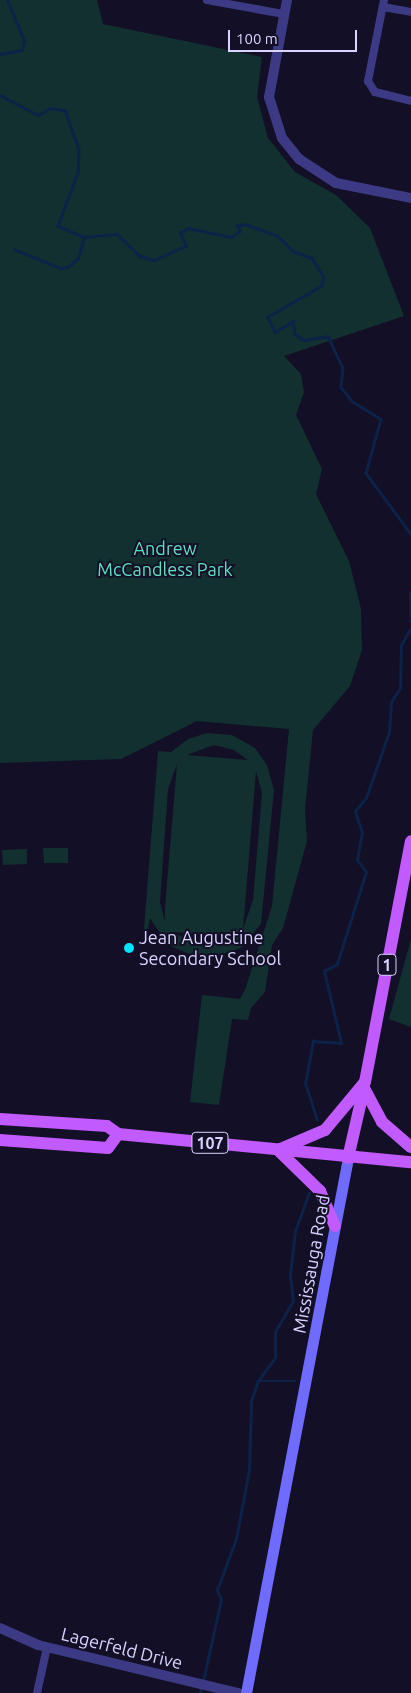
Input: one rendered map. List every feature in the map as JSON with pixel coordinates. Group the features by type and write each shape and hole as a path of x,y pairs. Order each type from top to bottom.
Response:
{"main road":[{"name":"Mississauga Road","path":"246,1693 316,1339 348,1158 365,1085 411,841"},
{"path":"335,1226 320,1192 278,1150 325,1130 365,1085 382,1122 411,1147"},
{"name":"107","path":"0,1119 107,1126 118,1134 348,1158 411,1162"},
{"path":"0,1140 108,1148 118,1134"}],"street":[{"path":"207,0 283,14"},
{"path":"286,0 269,98 282,138 299,159 336,183 411,198"},
{"path":"411,12 383,3 368,80 375,92 411,101"},
{"name":"Lagerfeld Drive","path":"0,1628 47,1647 238,1693"},
{"path":"37,1693 47,1647"}],"green space":[{"name":"Andrew McCandless Park","path":"0,0 97,0 103,24 262,57 257,97 268,138 295,172 336,195 370,228 404,316 284,356 301,374 304,392 296,415 322,469 316,494 349,561 361,609 362,650 350,686 313,730 305,809 307,841 283,928 272,945 265,992 251,1008 248,1020 232,1019 219,1105 190,1102 202,995 240,999 245,990 272,906 289,729 197,721 121,759 0,763"},
{"path":"207,733 232,735 255,748 267,765 274,790 261,924 241,948 204,960 168,945 150,918 148,929 144,929 158,751 171,752 188,739","holes":["214,745 234,750 248,760 187,755","177,764 165,922 160,902 168,789","256,771 262,793 253,900 243,929","174,932 235,937 205,947 174,933"]},
{"path":"43,848 68,848 68,863 44,863"},
{"path":"27,849 27,864 3,865 2,850"},
{"path":"411,939 411,1027 389,1019"}],"waterway":[{"path":"0,54 22,50 24,41 7,0"},
{"path":"0,95 38,115 50,108 65,110 79,149 78,172 58,226 84,237 117,234 140,256 154,260 186,246 180,233 188,228 231,237 240,231 237,226 245,224 278,236 293,251 312,258 324,277 322,286 268,317 275,332 293,321 295,334 304,340 328,336 343,368 341,387 352,401 381,419 366,473 411,534"},
{"path":"14,249 60,268 68,267 78,258 84,237"},
{"path":"411,592 411,621"},
{"path":"317,1120 305,1084 313,1041 341,1043 324,971 337,964 366,872 357,860 362,833 355,811 366,798 389,732 391,702 400,688 401,645 411,628"},
{"path":"203,1681 221,1600 217,1590 236,1539 249,1470 251,1401 258,1381 275,1358 275,1332 293,1301 290,1275 295,1231 309,1193"},
{"path":"258,1381 295,1381"},
{"path":"200,1693 201,1687"}],"place":[{"name":"Jean Augustine Secondary School","path":"129,948"}]}
